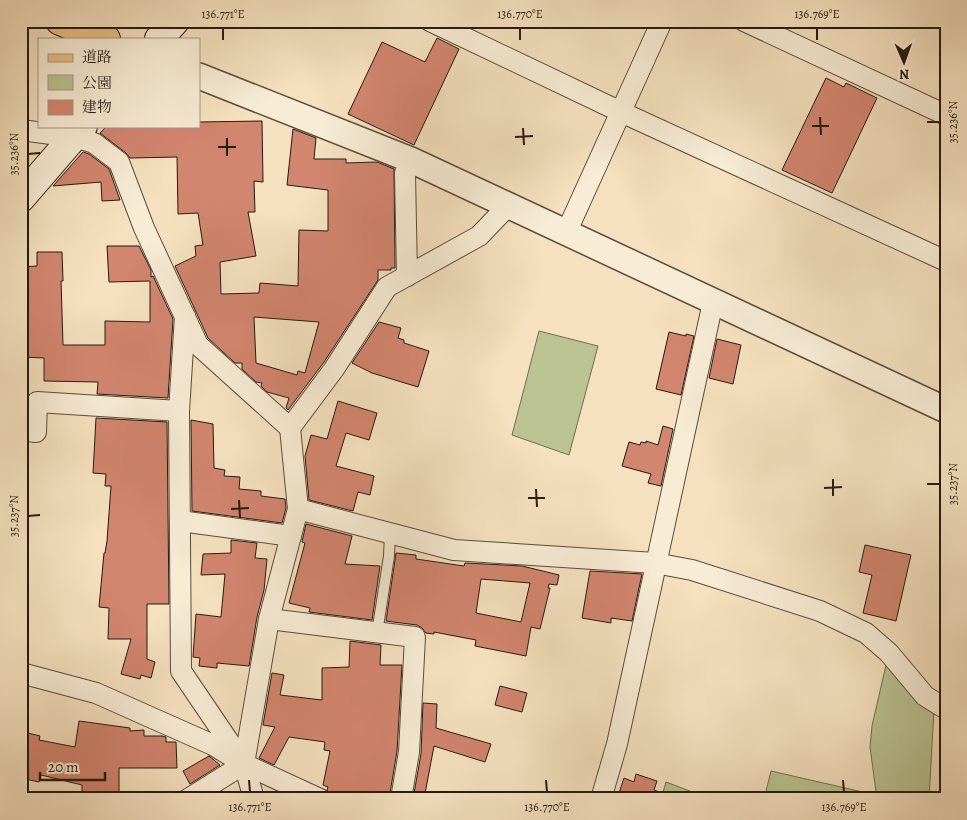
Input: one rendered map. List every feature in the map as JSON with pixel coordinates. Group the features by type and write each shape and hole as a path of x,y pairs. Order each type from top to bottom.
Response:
{"main road":[{"path":"60,21 103,38"},
{"path":"160,38 175,21"},
{"path":"21,198 78,132"}],"street":[{"path":"430,21 621,112 946,261"},
{"path":"566,233 662,21"},
{"path":"744,21 946,115"},
{"path":"200,76 411,160 946,410"},
{"path":"21,130 78,132 119,162 144,228 198,345 290,428 298,509 269,618 244,764 188,799"},
{"path":"407,276 405,173 411,160"},
{"path":"290,428 334,369 387,287 479,236 508,206"},
{"path":"601,799 617,744 713,302"},
{"path":"185,316 179,411 181,671 244,764 254,799"},
{"path":"21,430 36,432 37,402 179,411"},
{"path":"298,509 454,550 655,563 692,570 820,611 866,633 889,653 925,696 946,709"},
{"path":"180,521 291,536"},
{"path":"269,618 415,637 409,752 401,799"},
{"path":"21,673 96,693 213,745 244,764 320,799"}],"lane":[{"path":"377,633 389,556 390,533"}],"green space":[{"path":"539,331 598,346 569,455 512,435"},
{"path":"886,665 893,667 934,710 929,799 877,799 870,747 872,726"},
{"path":"771,771 867,793 869,799 764,799"},
{"path":"666,782 711,799 661,799"}],"building":[{"path":"437,38 459,49 414,145 348,114 382,42 425,62"},
{"path":"826,78 844,87 846,83 877,98 832,193 782,170"},
{"path":"262,121 263,182 254,181 255,212 248,212 256,256 220,262 221,294 259,293 260,283 298,286 299,230 328,231 328,190 287,185 293,129 316,138 314,159 346,159 346,163 377,162 394,169 395,268 391,268 391,270 378,270 378,280 324,362 288,410 286,408 289,398 267,392 261,386 262,383 256,382 242,369 242,363 235,363 208,338 175,266 196,256 195,246 203,245 198,213 178,214 177,157 130,158 100,133 105,128 200,128 200,122","holes":["254,317 319,322 305,373 298,371 297,375 256,363"]},
{"path":"83,152 89,154 109,169 120,200 102,201 101,182 53,186"},
{"path":"107,246 139,246 151,270 151,277 153,276 173,319 168,398 97,394 98,382 44,381 44,358 21,357 21,267 37,266 37,252 62,252 63,345 105,345 105,321 150,322 150,281 109,282"},
{"path":"379,322 401,328 398,338 404,340 404,343 429,351 418,387 372,373 352,363"},
{"path":"669,332 694,336 681,395 656,389"},
{"path":"717,339 741,345 733,384 709,378"},
{"path":"338,401 377,413 369,440 346,433 336,466 374,476 370,495 358,492 353,511 309,500 305,456 311,435 327,439"},
{"path":"96,418 167,422 169,604 147,604 147,659 155,662 151,678 141,675 140,679 121,674 131,639 108,639 109,608 99,607 111,486 105,486 106,474 93,473"},
{"path":"191,420 213,424 214,468 225,470 224,476 240,477 239,489 261,491 261,496 285,499 286,508 282,523 192,511"},
{"path":"663,426 673,429 661,486 648,483 651,474 622,466 629,442 640,445 641,442 646,443 646,441 658,445"},
{"path":"306,524 352,536 345,564 380,566 372,620 309,612 310,608 289,603 305,543 302,542"},
{"path":"231,540 257,543 255,558 267,559 264,590 257,617 249,666 217,663 217,668 199,666 200,658 193,657 196,614 221,617 225,574 201,575 203,554 231,553"},
{"path":"865,545 911,555 896,621 863,613 872,575 859,572"},
{"path":"396,553 416,555 416,559 464,566 465,563 522,566 559,575 557,585 549,584 548,588 550,588 540,629 531,627 526,656 475,646 476,640 434,632 434,634 426,633 417,625 386,621","holes":["481,579 530,583 521,622 476,613"]},
{"path":"590,571 642,574 632,621 611,618 611,623 582,618"},
{"path":"350,641 381,645 380,665 402,665 397,751 389,799 355,799 330,793 327,790 328,787 323,785 330,751 324,750 325,742 289,737 274,765 259,758 275,727 263,725 272,673 284,675 280,695 322,700 322,668 349,667"},
{"path":"500,686 527,693 522,712 495,705"},
{"path":"423,703 437,704 436,728 491,744 485,762 434,746 424,799 413,799 421,754"},
{"path":"79,721 130,728 130,731 144,730 144,736 166,737 166,742 176,742 177,768 119,768 119,797 82,798 82,785 41,775 39,782 21,778 21,745 24,732 40,736 39,740 75,747"},
{"path":"209,756 220,765 190,784 183,771"},
{"path":"636,774 657,781 654,790 673,797 673,799 617,799 624,778 634,782"}]}
